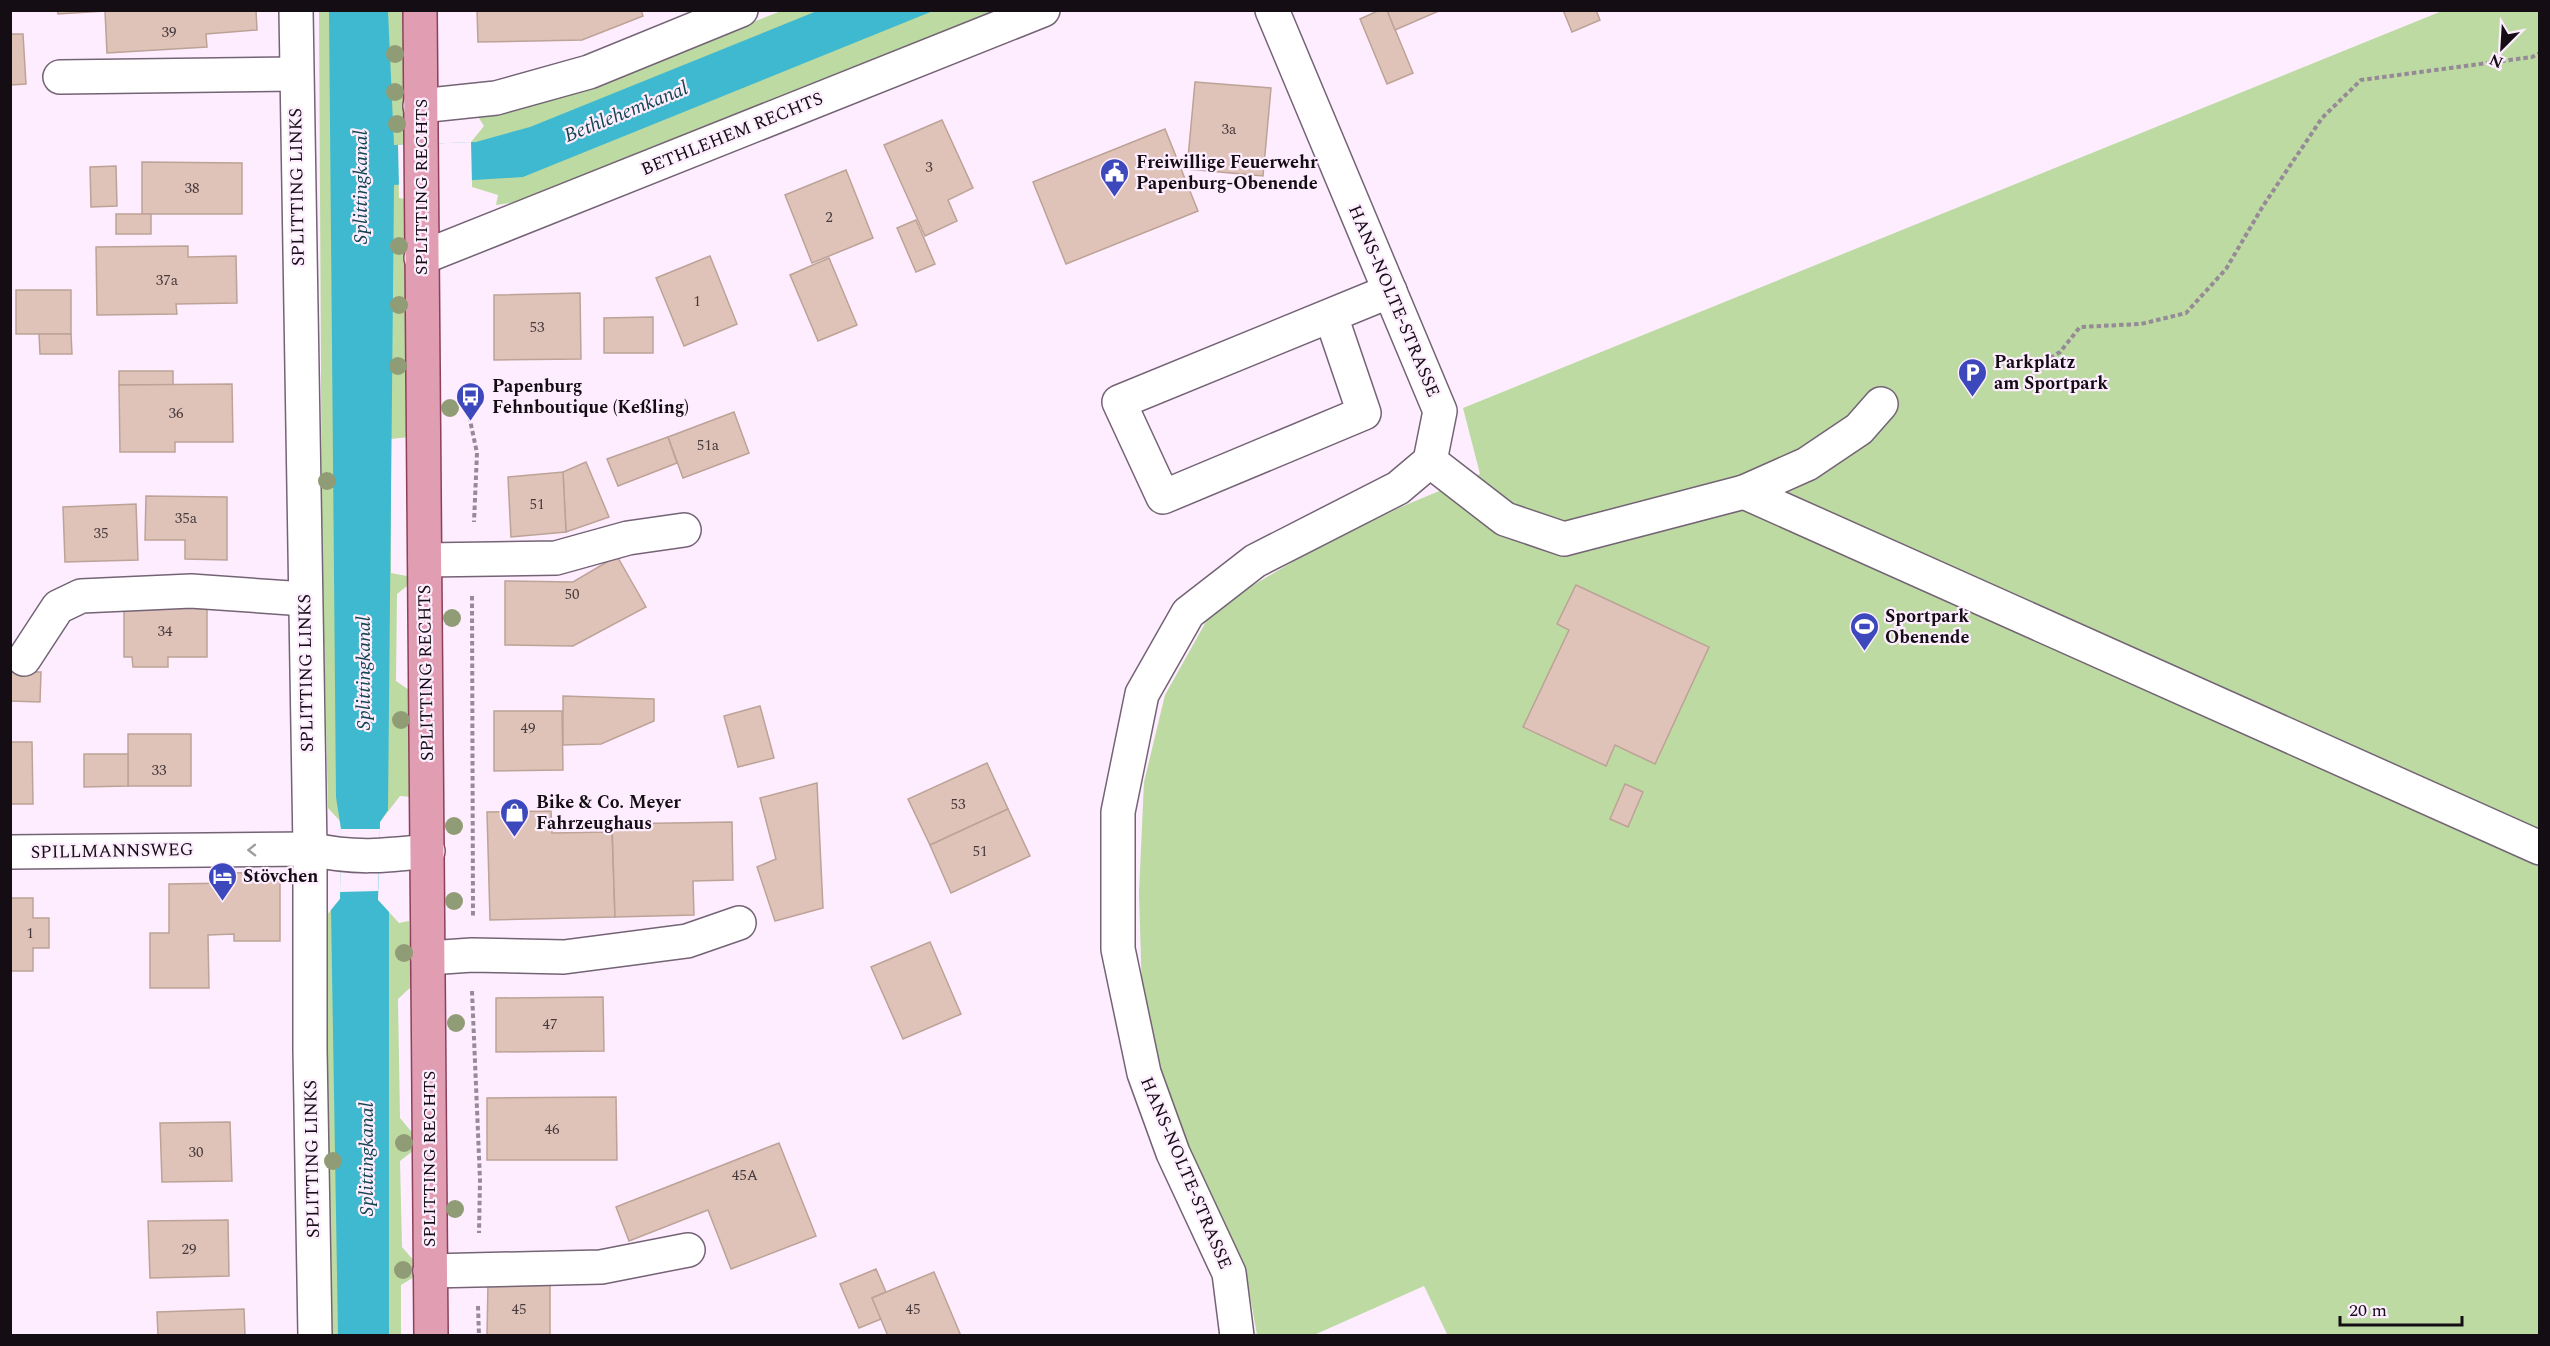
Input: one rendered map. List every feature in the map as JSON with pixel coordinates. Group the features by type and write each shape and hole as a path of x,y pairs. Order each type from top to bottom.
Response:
{"main road":[{"name":"SPLITTING RECHTS","path":"420,10 431,1335"}],"street":[{"name":"SPLITTING LINKS","path":"296,10 295,74 310,849 310,1050 315,1335"},
{"path":"420,106 496,98 589,72 741,10"},
{"name":"BETHLEHEM RECHTS","path":"421,258 1043,10"},
{"name":"HANS-NOLTE-STRASSE","path":"1237,1335 1229,1273 1173,1153 1143,1073 1118,949 1118,812 1142,694 1188,613 1255,561 1398,488 1430,461 1440,411 1272,10"},
{"path":"60,77 295,74"},
{"path":"1330,316 1364,413 1163,497 1119,402 1390,291"},
{"path":"1430,461 1504,519 1564,539 1744,492 1807,464 1859,429 1881,404"},
{"path":"1744,492 2540,848"},
{"path":"425,560 556,558 628,538 684,530"},
{"path":"24,658 58,607 81,596 191,591 305,599"},
{"name":"SPILLMANNSWEG","path":"10,852 310,849 342,856 379,856 428,851"},
{"path":"428,958 472,955 564,957 687,941 739,923"},
{"path":"429,1271 601,1267 688,1250"}],"path":[{"path":"2044,362 2060,352 2080,327 2141,324 2186,313 2226,269 2263,206 2322,118 2361,80 2532,57 2540,53"},
{"path":"459,379 466,397 477,453 472,559 474,688 472,1005 480,1180 479,1335"}],"green space":[{"path":"319,11 402,11 406,144 398,145 399,198 406,199 409,437 391,439 391,573 412,577 412,582 397,594 396,681 412,692 411,797 400,796 380,822 380,829 341,829 340,821 328,808 322,553"},
{"path":"781,11 1001,11 517,202 496,205 498,195 472,187 471,142 484,126 477,115 703,42"},
{"name":"Sportpark Obenende","path":"2442,11 2539,11 2539,1335 1448,1336 1424,1286 1314,1335 1257,1335 1246,1273 1166,1096 1142,993 1139,893 1144,782 1165,695 1213,609 1306,554 1401,507 1480,474 1463,408"},
{"path":"378,891 378,900 399,923 409,921 412,986 398,999 400,1118 415,1136 414,1150 400,1161 402,1247 415,1262 414,1277 401,1285 401,1335 330,1335 326,916 340,899 340,892"}],"water":[{"path":"329,11 388,11 394,145 476,142 530,127 817,11 933,11 523,177 394,185 388,810 380,822 378,900 389,912 389,1336 338,1335 331,910 340,899 341,829 336,797"}],"pier":[{"path":"471,142 472,184 399,187 398,145"},
{"path":"341,829 380,829 378,891 340,892"}],"building":[{"path":"57,10 105,10 105,11 58,14"},
{"path":"256,10 257,30 206,34 207,47 107,53 105,11"},
{"path":"477,10 641,10 643,16 582,40 478,42"},
{"path":"1380,10 1387,10 1413,73 1387,84 1360,19"},
{"path":"1387,10 1441,10 1395,30"},
{"path":"1563,10 1596,10 1600,20 1572,32"},
{"path":"10,34 23,34 26,84 10,85"},
{"path":"1195,82 1271,88 1263,176 1187,169"},
{"path":"942,120 973,188 948,200 957,221 925,236 884,145"},
{"name":"Freiwillige Feuerwehr Papenburg-Obenende","path":"1165,129 1198,211 1066,264 1033,182"},
{"path":"142,162 242,163 242,214 142,214"},
{"path":"116,166 117,206 91,207 90,167"},
{"path":"846,170 873,238 812,263 785,195"},
{"path":"116,214 151,214 151,234 116,234"},
{"path":"916,220 935,264 916,272 897,228"},
{"path":"188,246 188,257 236,256 237,303 176,304 177,314 97,315 96,247"},
{"path":"710,256 737,324 684,346 656,278"},
{"path":"829,258 857,325 818,341 790,275"},
{"path":"16,290 71,290 71,334 16,334"},
{"path":"580,293 581,359 494,360 494,295"},
{"path":"653,317 653,353 604,353 604,318"},
{"path":"39,334 71,334 72,354 40,354"},
{"path":"119,371 173,371 173,385 119,385"},
{"path":"232,384 233,442 175,442 175,452 120,452 119,385"},
{"path":"734,412 749,453 683,478 668,437"},
{"path":"668,437 677,463 618,486 607,459"},
{"path":"586,462 609,517 566,532 563,472"},
{"path":"563,472 566,532 511,537 508,477"},
{"path":"146,496 227,497 227,560 185,559 185,540 145,540"},
{"path":"136,504 138,560 65,562 63,507"},
{"path":"617,556 646,607 573,646 505,645 505,581 573,582"},
{"path":"1576,585 1709,647 1655,764 1615,745 1606,766 1523,727 1569,630 1557,624"},
{"path":"207,604 207,657 168,657 168,667 133,667 132,657 124,657 124,606"},
{"path":"10,672 41,672 40,702 10,701"},
{"path":"563,696 654,699 654,721 601,744 563,745"},
{"path":"760,706 774,758 738,767 724,716"},
{"path":"494,711 562,711 563,770 494,771"},
{"path":"128,734 191,734 191,786 128,786"},
{"path":"10,742 32,742 33,804 10,804"},
{"path":"84,754 128,754 128,786 84,787"},
{"path":"987,763 1008,809 930,845 908,799"},
{"path":"817,783 823,908 775,921 757,867 776,859 760,798"},
{"path":"1625,784 1643,792 1628,827 1610,819"},
{"path":"1008,809 1030,856 951,893 930,845"},
{"path":"551,811 552,833 612,832 615,917 490,920 487,812"},
{"path":"732,822 733,880 693,881 694,915 615,917 612,824"},
{"path":"280,872 280,941 234,941 234,934 208,935 209,988 150,988 150,933 169,933 169,884 233,883 233,873"},
{"path":"10,898 33,898 33,918 49,918 49,948 33,948 33,971 10,971"},
{"path":"930,942 961,1014 903,1039 871,967"},
{"path":"603,997 604,1051 496,1052 496,998"},
{"path":"616,1097 617,1160 487,1160 487,1098"},
{"path":"230,1122 232,1181 162,1182 160,1123"},
{"path":"779,1143 816,1236 731,1269 708,1210 629,1241 616,1207"},
{"path":"228,1220 229,1276 150,1278 148,1221"},
{"path":"876,1269 886,1292 872,1298 881,1319 859,1328 840,1284"},
{"path":"934,1272 961,1336 888,1336 872,1298"},
{"path":"488,1283 550,1283 550,1336 487,1336"},
{"path":"244,1309 245,1336 158,1336 157,1312"}],"place":[{"name":"Freiwillige Feuerwehr Papenburg-Obenende","path":"1115,198"},
{"name":"Parkplatz am Sportpark","path":"1973,398"},
{"name":"Papenburg Fehnboutique (Keßling)","path":"471,422"},
{"name":"Sportpark Obenende","path":"1864,652"},
{"name":"Bike & Co. Meyer Fahrzeughaus","path":"515,838"},
{"name":"Stövchen","path":"222,902"}],"water label":[{"name":"Bethlehemkanal","path":"626,112"},
{"name":"Splittingkanal","path":"361,187"},
{"name":"Splittingkanal","path":"364,673"},
{"name":"Splittingkanal","path":"367,1159"}]}
